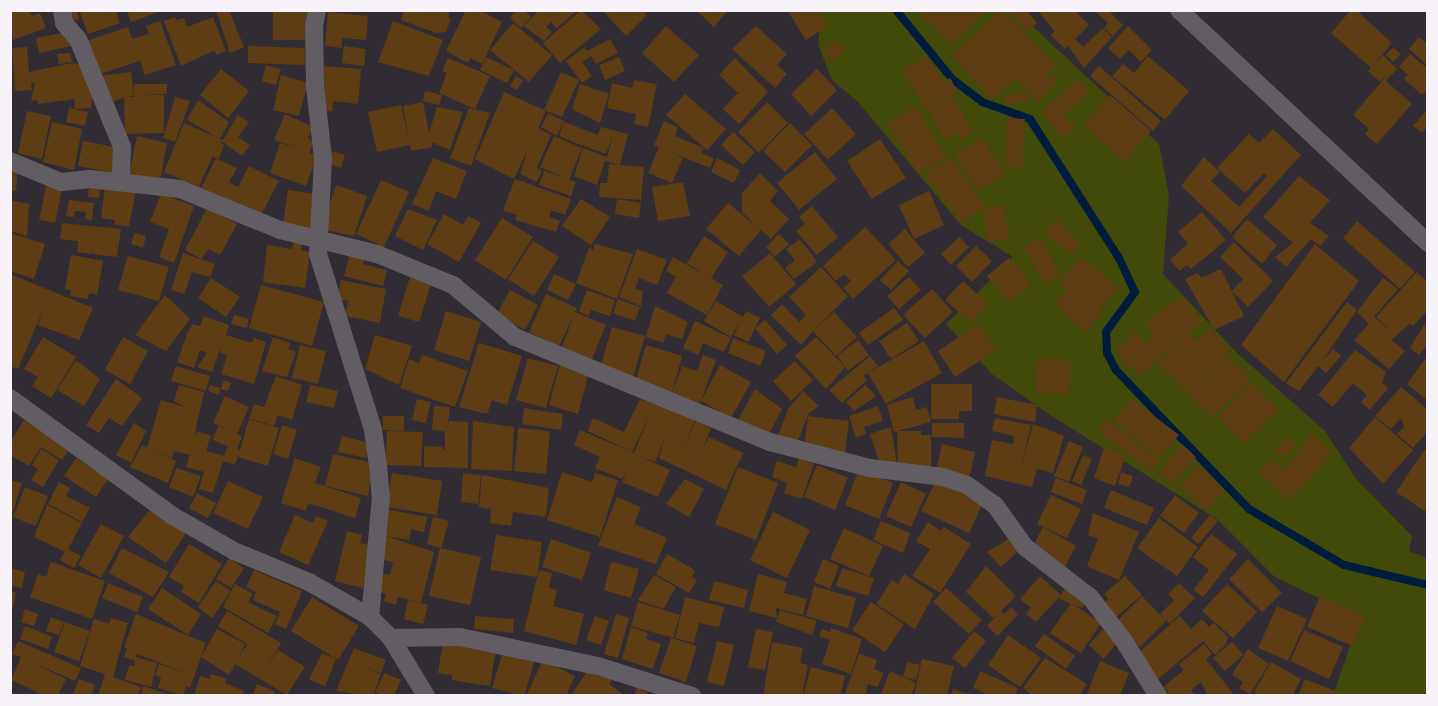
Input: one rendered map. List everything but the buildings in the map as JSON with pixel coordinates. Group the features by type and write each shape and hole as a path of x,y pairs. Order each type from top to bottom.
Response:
{"street":[{"path":"62,10 64,23 78,39 122,147 121,181"},
{"path":"317,10 314,26 315,87 323,159 316,237 329,300 343,329 373,430 381,497 370,617"},
{"path":"1179,10 1428,243"},
{"path":"10,161 61,182 121,181 180,189 280,230 316,237 429,273 453,285 515,337 770,442 870,468 943,477 967,485 995,505 1025,547 1090,597 1124,641 1158,696"},
{"path":"10,398 173,516 234,551 309,582 370,617 391,638 426,696"},
{"path":"391,638 460,637 598,666 692,696"}],"green space":[{"path":"821,11 1016,11 1159,144 1169,196 1163,274 1238,354 1325,431 1356,479 1412,536 1409,551 1427,558 1427,695 1333,695 1360,618 1275,577 1217,519 1053,417 993,375 946,324 1013,257 961,225 858,102 832,80 818,44"}],"waterway":[{"path":"896,10 952,79 982,102 1030,119 1119,258 1135,292 1106,332 1107,353 1116,370 1249,509 1344,565 1428,585"}]}
